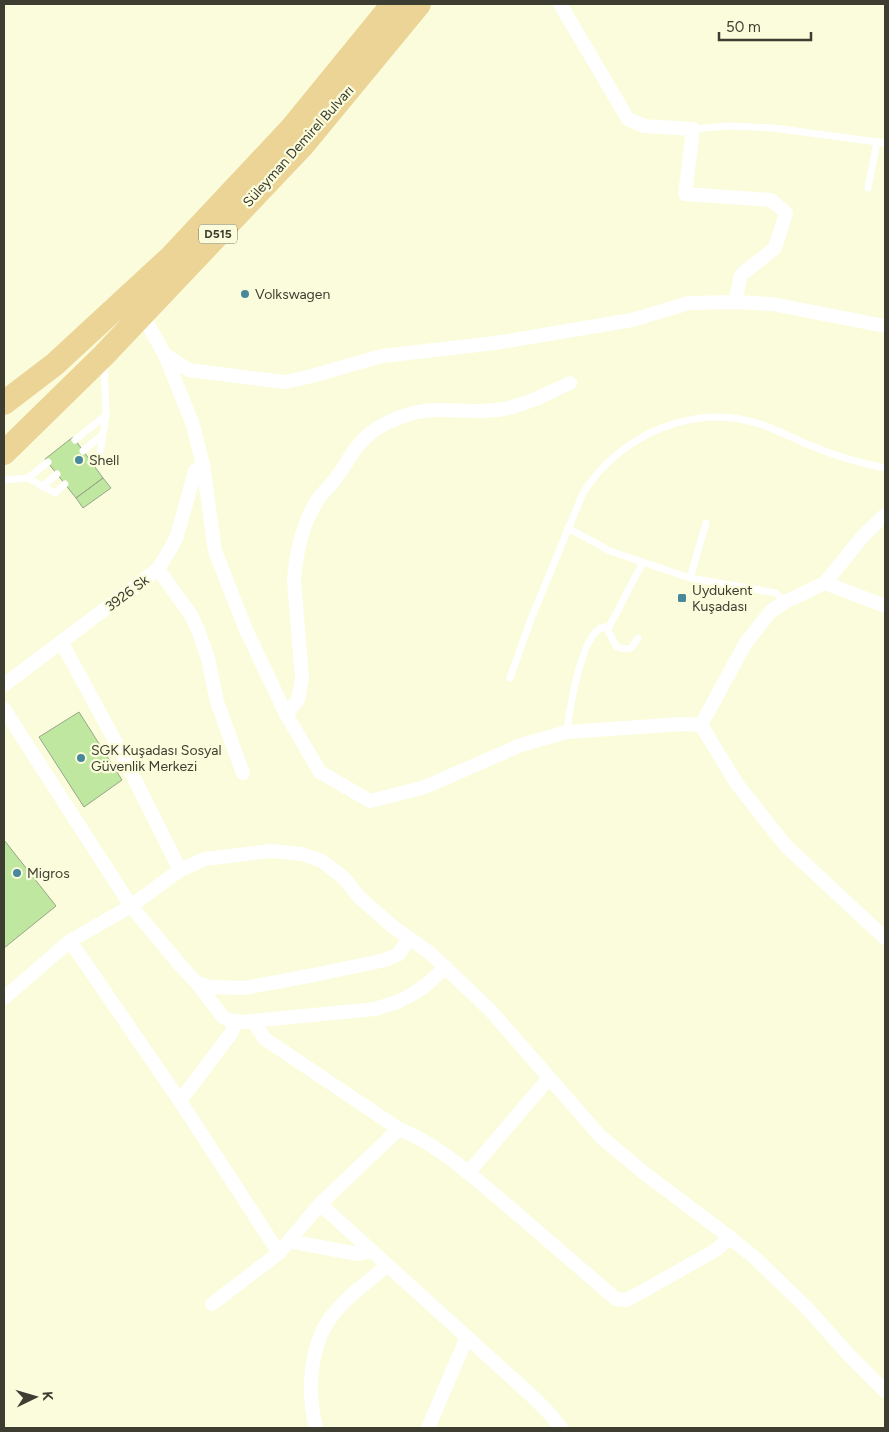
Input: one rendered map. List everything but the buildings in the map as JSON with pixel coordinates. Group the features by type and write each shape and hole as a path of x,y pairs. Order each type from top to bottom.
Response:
{"highway":[{"name":"Süleyman Demirel Bulvarı","path":"4,403 54,364 171,257 291,129 394,4"},
{"name":"Süleyman Demirel Bulvarı","path":"4,453 104,356 302,146 419,4"}],"street":[{"path":"560,4 628,119 644,126 694,129 685,194 771,200 786,213 775,248 741,275 735,302"},
{"path":"165,355 189,370 284,382 382,356 534,337 632,320 689,303 735,302 772,304 885,326"},
{"path":"142,314 165,355 193,425 203,465 214,551 246,630 286,714 320,772 370,801 425,787 521,745 567,732 682,724 701,725"},
{"path":"286,714 298,700 302,678 294,581 301,537 319,497 339,475 358,445 374,430 408,415 436,410 503,409 528,402 570,382"},
{"name":"3926 Sk","path":"4,685 158,569 176,536 195,471 203,465"},
{"path":"701,725 745,644 772,611 785,602 825,583 863,536 885,514"},
{"path":"158,569 191,615 198,630 208,658 218,702 243,773"},
{"path":"825,583 885,606"},
{"path":"62,642 120,750 180,870"},
{"path":"4,709 131,906 197,983 222,1017 235,1022 253,1021 380,1007 411,995 425,986 446,967"},
{"path":"701,725 737,784 786,846 885,938"},
{"path":"4,998 70,941 131,906 180,870 205,859 271,852 302,854 322,861 344,878 359,897 392,926 446,967 490,1010 600,1137 642,1172 730,1237 783,1284 885,1391"},
{"path":"197,983 210,987 244,988 385,960 398,954 409,938"},
{"path":"70,941 180,1100 279,1253"},
{"path":"253,1021 265,1039 399,1129 413,1134 468,1173 616,1299 627,1300 716,1250 730,1237"},
{"path":"180,1100 232,1032 235,1022"},
{"path":"468,1173 549,1078"},
{"path":"212,1304 279,1253 320,1204 399,1129"},
{"path":"320,1204 532,1396 561,1428"},
{"path":"290,1241 358,1254 372,1251"},
{"path":"316,1428 312,1408 312,1378 316,1351 321,1335 331,1317 339,1308 388,1265"},
{"path":"428,1428 467,1336"}],"lane":[{"path":"694,129 728,126 773,128 885,143"},
{"path":"868,188 876,142"},
{"path":"91,462 100,454 106,415 104,356"},
{"path":"75,440 106,415"},
{"path":"510,678 531,620 583,493 594,477 611,459 624,448 649,433 688,420 716,417 746,420 831,453 885,468"},
{"path":"83,451 103,434"},
{"path":"4,480 28,478 48,462"},
{"path":"42,487 57,474"},
{"path":"28,478 55,493 65,484"},
{"path":"690,578 706,523"},
{"path":"568,528 610,551 642,562 690,578 776,593 785,602"},
{"path":"608,629 642,562"},
{"path":"567,732 571,698 588,642 600,628 604,627 608,629 617,647 620,648 631,648 638,638"}],"place":[{"name":"Volkswagen","path":"245,294"},
{"name":"Shell","path":"79,460"},
{"name":"Uydukent Kuşadası","path":"682,598"},
{"name":"SGK Kuşadası Sosyal Güvenlik Merkezi","path":"81,758"},
{"name":"Migros","path":"17,873"}]}
